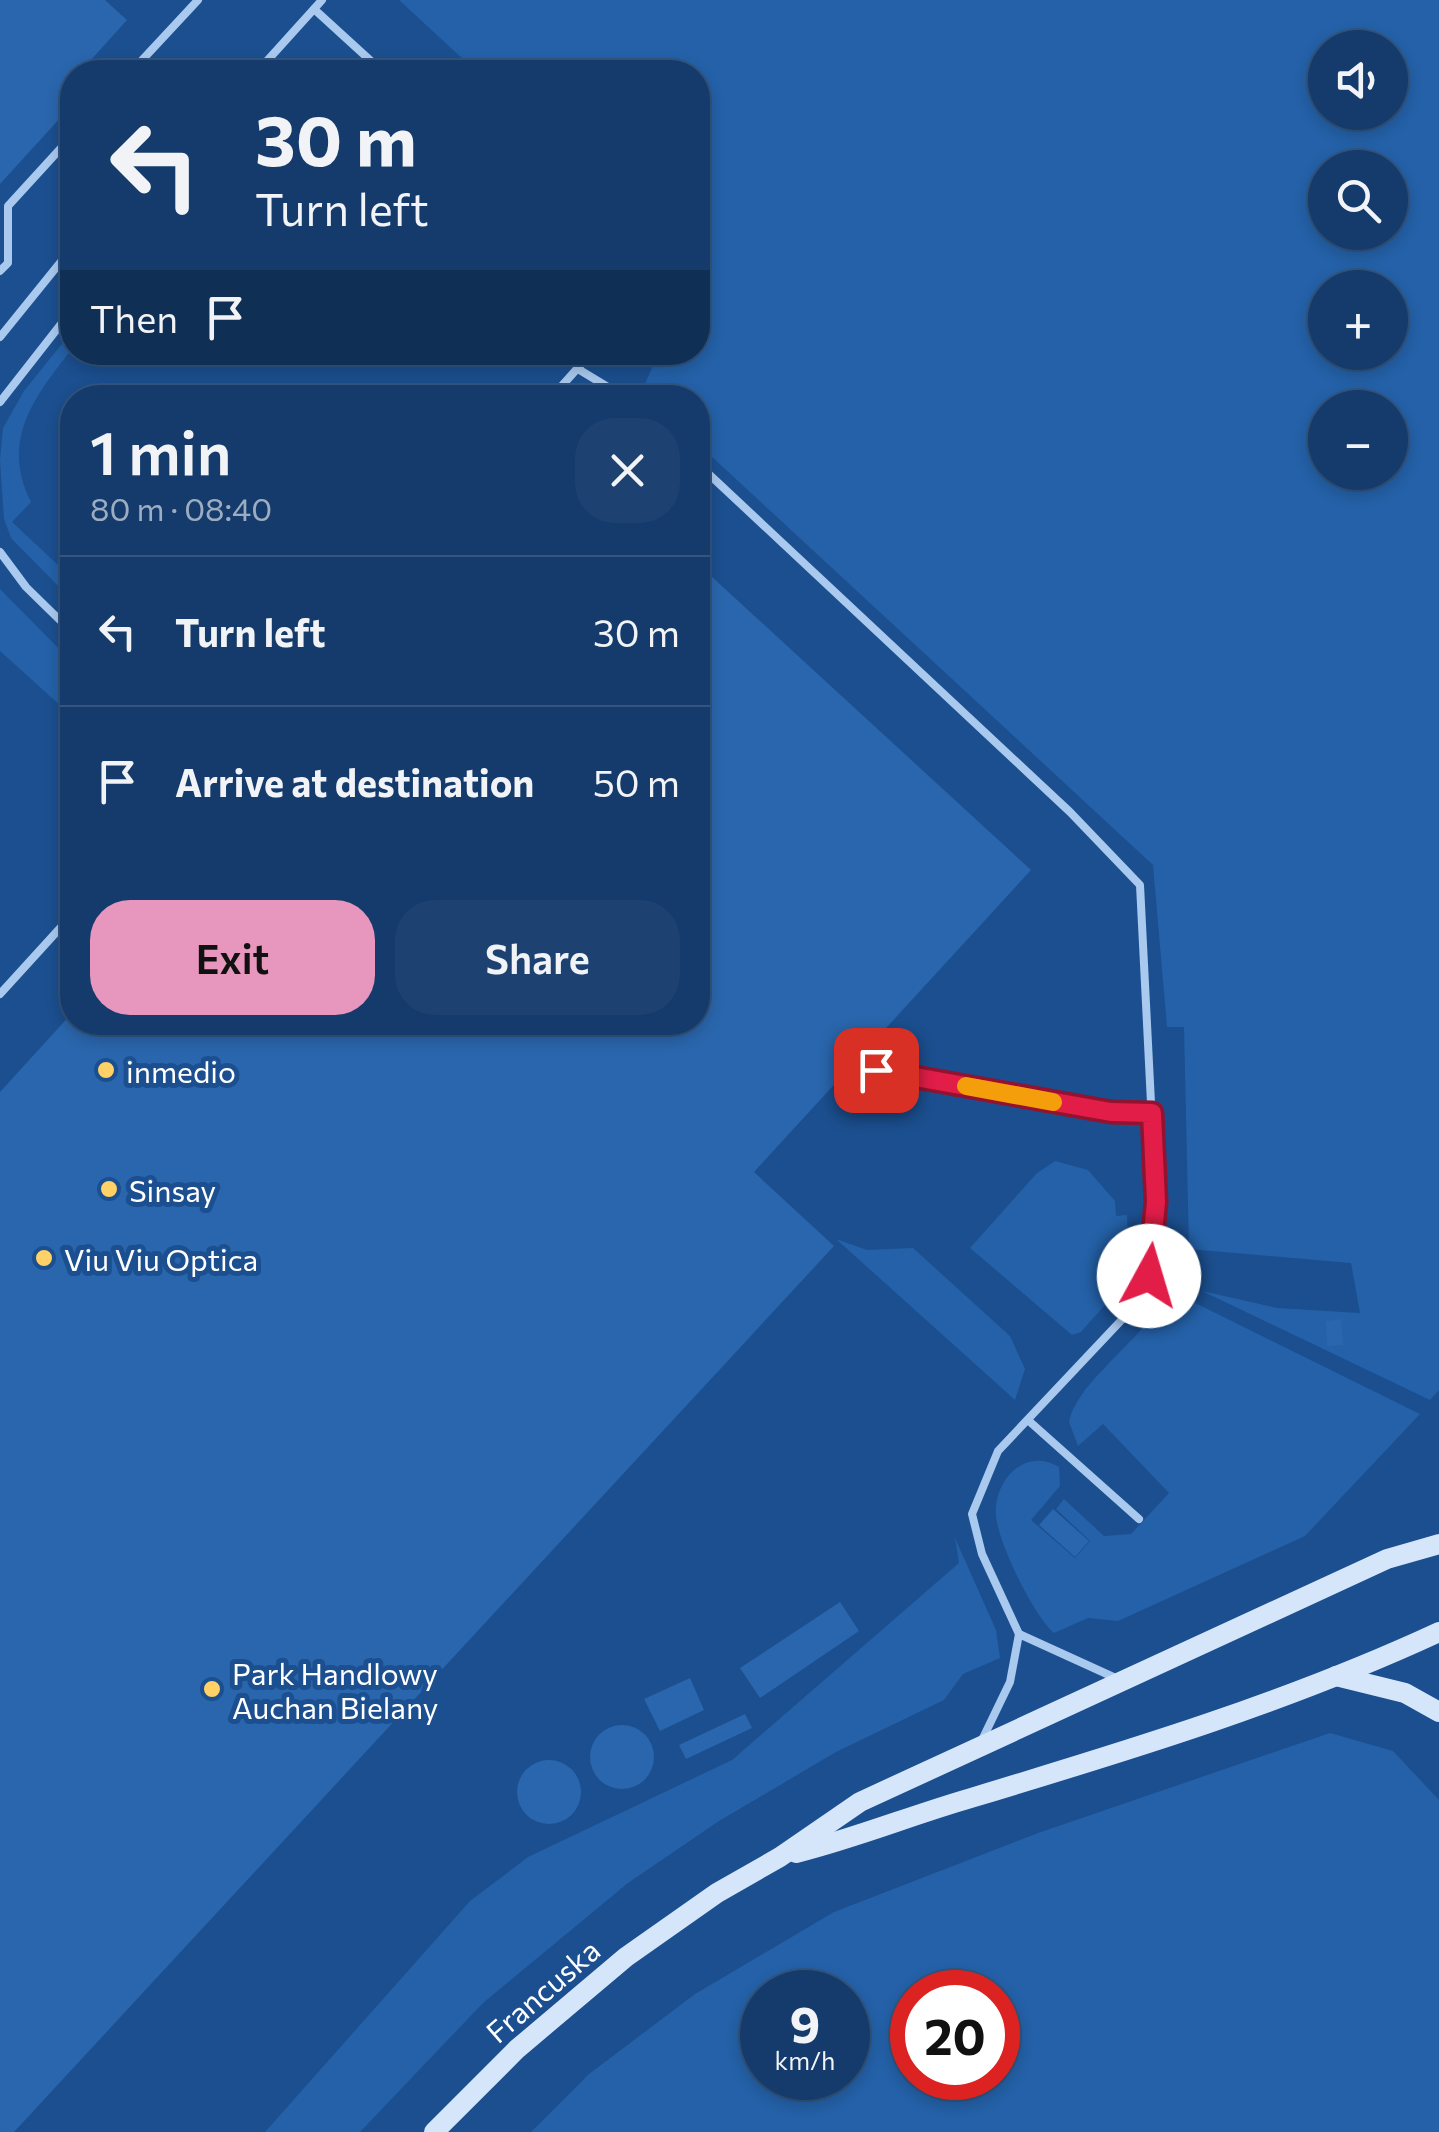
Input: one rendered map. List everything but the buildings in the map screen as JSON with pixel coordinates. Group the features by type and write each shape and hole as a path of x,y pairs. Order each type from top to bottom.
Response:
{"main road":[{"path":"780,1857 860,1802 980,1744 1387,1559 1439,1544"},
{"path":"780,1857 864,1836 949,1804 1161,1742 1336,1676 1439,1632"},
{"path":"1336,1676 1405,1694 1439,1712"},
{"name":"Francuska","path":"434,2132 516,2049 587,1988 700,1906 780,1857"}],"lane":[{"path":"142,60 198,0"},
{"path":"268,60 322,0"},
{"path":"314,9 371,60"},
{"path":"0,272 8,262 8,206 60,149"},
{"path":"0,337 60,263"},
{"path":"0,402 60,325"},
{"path":"563,385 581,365"},
{"path":"578,369 604,385"},
{"path":"710,475 1070,812 1140,885 1156,1202 1149,1276 1131,1310 998,1451 972,1514 982,1554 1019,1634 1010,1682 980,1744"},
{"path":"0,552 26,587 60,620"},
{"path":"0,994 60,928"},
{"path":"876,1070 1111,1112 1152,1113"},
{"path":"1029,1421 1139,1518"},
{"path":"1019,1634 1121,1680"}],"shaded area":[{"path":"399,0 1439,0 1439,1390 1430,1400 1202,1291 1277,1308 1360,1313 1351,1263 1189,1249 1184,1027 1167,1027 1153,865 710,455 710,385 644,385 653,365 710,365 710,60 464,60"},
{"path":"60,346 60,365 34,402 20,439 22,480 31,502 12,522 60,567 60,588 11,538 4,519 0,460 3,428 24,391"},
{"path":"0,589 60,650 60,705 0,651"},
{"path":"1055,1161 1088,1170 1115,1201 1116,1216 1127,1215 1127,1255 1122,1281 1081,1332 1072,1335 970,1248 1037,1173"},
{"path":"836,1239 867,1250 913,1248 1010,1336 1025,1369 1015,1400"},
{"path":"1169,1290 1420,1414 1305,1536 1118,1621 1088,1618 1054,1633 1027,1596 1003,1543 996,1516 1000,1491 1023,1464 1046,1462 1059,1467 1060,1486 1031,1520 1075,1558 1090,1541 1056,1509 1064,1499 1104,1536 1131,1534 1169,1493 1103,1424 1078,1446 1069,1422 1085,1390 1146,1324"},
{"path":"955,1538 996,1630 1000,1658 963,1674 944,1700 836,1752 719,1821 628,1883 483,2003 360,2132 265,2132 470,1901 528,1857 732,1760 959,1563"},
{"path":"1330,1733 1393,1751 1439,1800 1439,2132 531,2132 589,2074 695,1994 834,1912 1038,1833"}],"slow traffic":[{"path":"966,1086 1053,1102"}],"place":[{"name":"inmedio","path":"106,1070"},
{"name":"Sinsay","path":"109,1189"},
{"name":"Viu Viu Optica","path":"44,1258"},
{"name":"Park Handlowy Auchan Bielany","path":"212,1689"}],"route":[{"path":"876,1070 1111,1112 1152,1113 1156,1202 1149,1276"}]}
